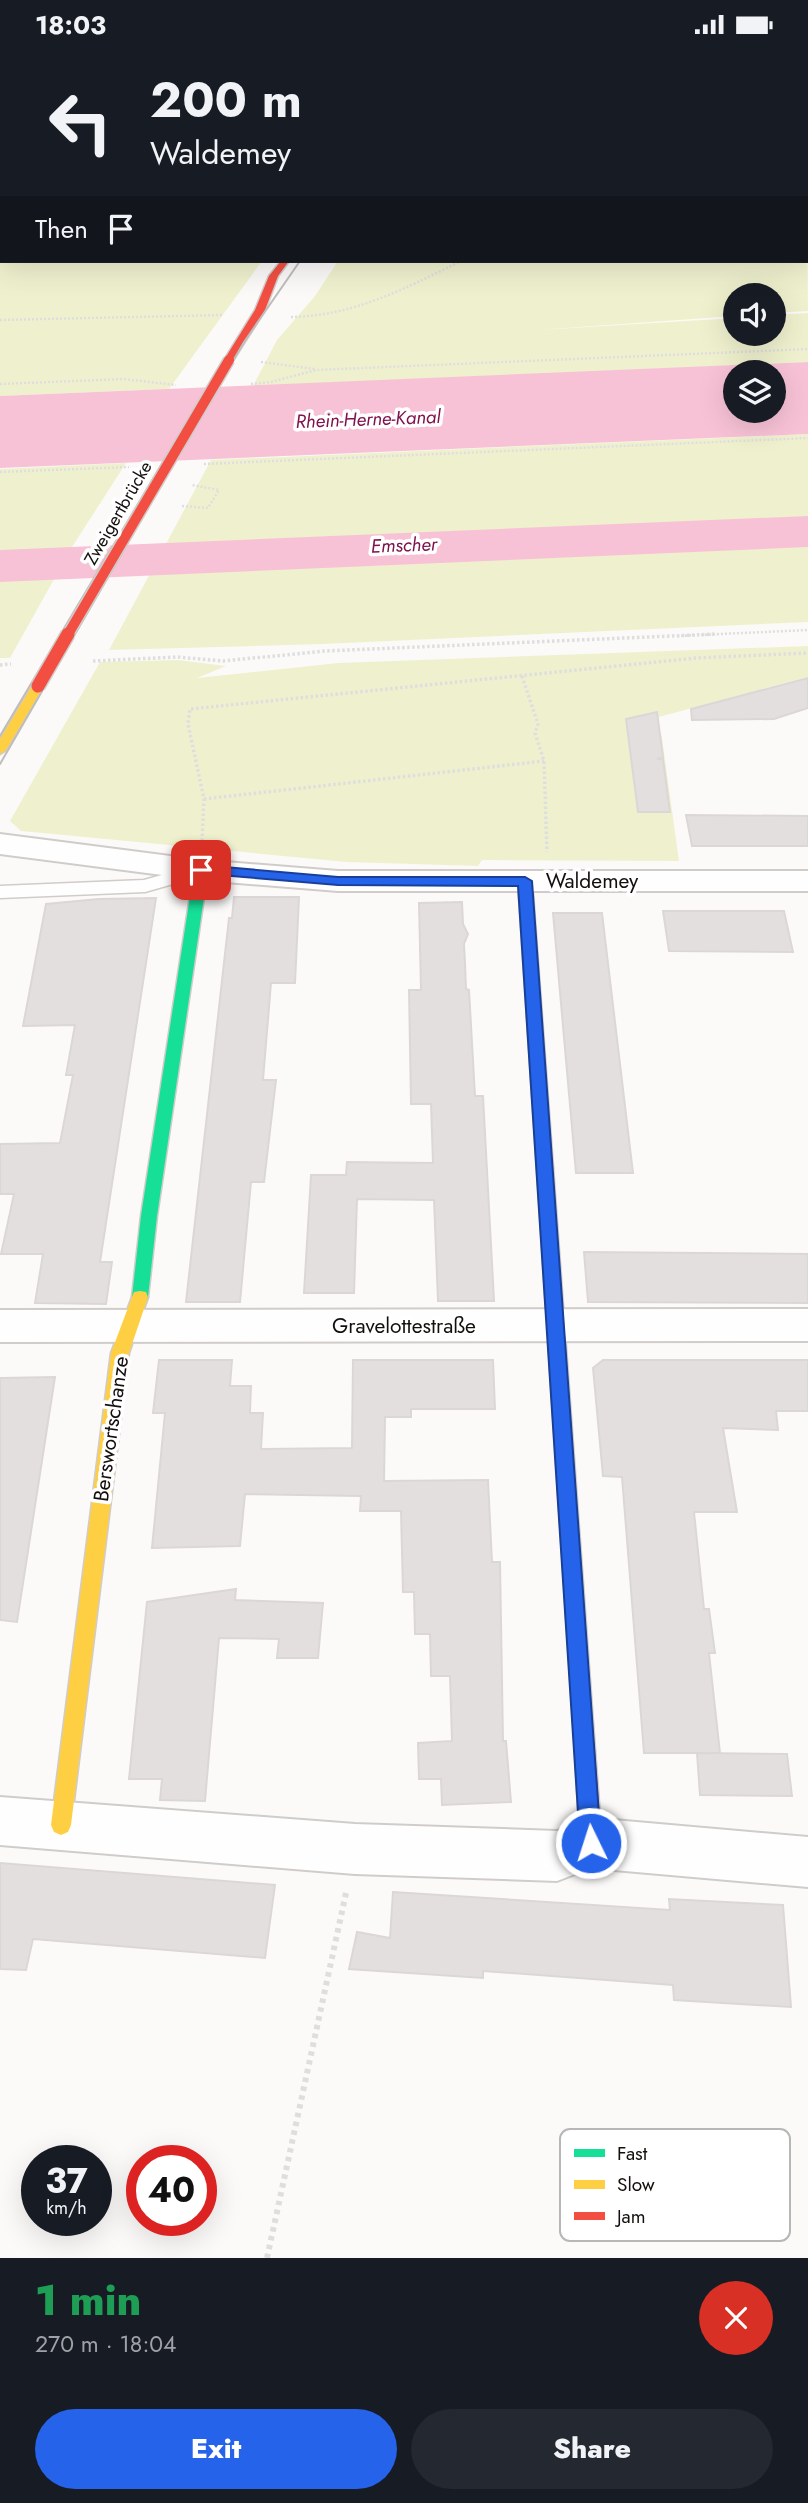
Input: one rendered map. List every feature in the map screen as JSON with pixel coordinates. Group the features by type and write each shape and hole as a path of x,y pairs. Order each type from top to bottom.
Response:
{"street":[{"path":"260,310 274,276 284,263"},
{"path":"260,310 284,291"},
{"name":"Zweigertbrücke","path":"2,743 260,310"},
{"name":"Waldemey","path":"0,844 201,870 338,881 808,881"},
{"name":"Berswortschanze","path":"61,1825 120,1353 139,1303 149,1216 201,870"},
{"path":"537,881 555,1326 591,1843"},
{"name":"Gravelottestraße","path":"0,1326 808,1325"},
{"path":"0,1821 355,1849 557,1856 591,1843 808,1863"}],"lane":[{"path":"0,892 145,886 201,870"}],"path":[{"path":"291,317 326,317 354,310 457,263"},
{"path":"0,320 220,315 260,310"},
{"path":"266,363 316,370 808,349"},
{"path":"247,384 271,382 316,370"},
{"path":"0,384 124,379 181,385"},
{"path":"197,464 808,438"},
{"path":"0,473 132,467"},
{"path":"146,504 208,508 219,490 186,483"},
{"path":"82,661 177,657 223,661 325,651 808,630"},
{"path":"201,870 204,799 188,724 190,709 696,658 808,653"},
{"path":"0,665 14,664"},
{"path":"522,676 538,724 535,733 544,761 537,881"},
{"path":"204,799 544,761"},
{"path":"267,2258 355,1849"}],"green space":[{"path":"0,263 261,263 169,389 0,396"},
{"path":"337,263 808,263 808,311 786,312 786,283 723,283 723,317 538,330 723,319 723,346 786,346 786,314 808,313 808,362 723,360 723,366 253,386 277,340 315,296"},
{"path":"808,434 808,622 323,644 109,650 211,460"},
{"path":"126,463 72,547 10,658 0,658 0,469"},
{"path":"808,646 808,677 655,718 662,738 679,861 482,860 478,866 347,862 21,831 10,821 100,662 178,660 226,666 197,678 338,663"}],"water":[{"name":"Rhein-Herne-Kanal","path":"808,362 808,434 0,468 0,396 723,366 723,423 786,423 786,363"},
{"name":"Emscher","path":"808,516 808,547 0,582 0,550"}],"building":[{"path":"808,678 808,708 774,719 692,720 691,709"},
{"path":"657,712 663,757 657,759 663,759 670,812 638,812 626,719"},
{"path":"686,815 808,816 808,846 692,846"},
{"path":"234,897 299,897 295,983 271,983 263,1080 276,1080 264,1182 251,1182 240,1302 186,1302 229,918 232,918"},
{"path":"156,898 100,1262 112,1262 106,1304 35,1303 43,1254 1,1254 14,1194 0,1194 0,1144 60,1143 73,1075 66,1075 75,1025 23,1026 46,904 99,899"},
{"path":"462,902 463,924 468,934 464,944 475,1096 483,1096 494,1301 438,1301 434,1200 357,1199 354,1293 304,1293 311,1175 346,1175 347,1162 433,1163 431,1104 411,1104 409,990 421,990 419,903"},
{"path":"663,911 784,911 793,952 669,951"},
{"path":"553,913 602,913 633,1173 576,1173"},
{"path":"584,1252 808,1254 808,1303 588,1302"},
{"path":"159,1360 232,1360 230,1386 251,1386 250,1413 263,1413 261,1449 352,1448 353,1360 493,1360 495,1409 411,1409 411,1417 385,1417 384,1481 488,1480 492,1562 500,1562 503,1741 506,1741 511,1802 442,1805 441,1779 419,1779 418,1743 452,1741 450,1676 431,1676 430,1634 415,1634 414,1592 403,1592 401,1511 360,1511 361,1496 245,1494 240,1546 152,1548 165,1413 153,1413"},
{"path":"603,1360 808,1360 808,1411 776,1411 778,1430 723,1428 737,1512 694,1512 704,1609 709,1609 715,1653 709,1653 720,1753 644,1753 622,1477 603,1476 593,1368"},
{"path":"55,1377 17,1622 0,1620 0,1378"},
{"path":"236,1589 235,1600 323,1603 318,1658 277,1658 279,1639 219,1638 205,1801 160,1800 162,1779 129,1779 147,1602"},
{"path":"697,1753 787,1754 792,1796 700,1795"},
{"path":"0,1863 275,1885 265,1958 33,1939 26,1970 0,1969"},
{"path":"393,1892 670,1910 669,1899 783,1905 791,2007 674,2000 673,1985 483,1971 483,1978 349,1969 357,1932 390,1938"}],"tram line":[{"path":"0,764 244,342 299,263"},
{"path":"0,736 179,435"}],"traffic: fast":[{"path":"140,1297 149,1216 201,870"},
{"path":"545,1168 585,1751"}],"traffic: slow":[{"path":"0,750 38,686"},
{"path":"61,1825 120,1353 140,1297"}],"traffic: jam":[{"path":"229,360 260,310 274,276 284,263"},
{"path":"38,686 229,360"},
{"path":"525,881 545,1168"},
{"path":"585,1751 591,1843"}],"route":[{"path":"201,870 338,881 525,881 551,1296 591,1843"}]}
